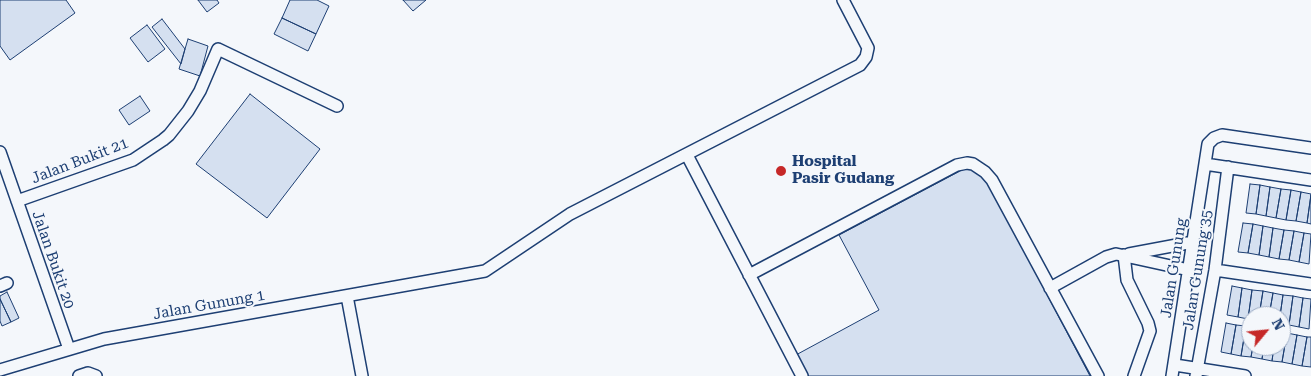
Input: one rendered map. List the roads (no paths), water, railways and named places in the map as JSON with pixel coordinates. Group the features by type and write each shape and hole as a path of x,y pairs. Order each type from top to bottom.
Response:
{"street":[{"name":"Jalan Gunung 1","path":"0,370 104,339 485,271 570,214 860,65 866,57 868,48 842,0"},
{"name":"Jalan Bukit 21","path":"17,201 133,160 163,140 194,102 218,49 337,106"},
{"name":"Jalan Gunung","path":"1173,370 1208,144 1214,138 1222,135 1311,148"},
{"name":"Jalan Bukit 20","path":"0,152 69,348"},
{"path":"687,155 802,376"},
{"path":"749,275 957,165 967,163 979,167 992,180 1098,376"},
{"path":"1205,164 1311,180"},
{"name":"Jalan Gunung 35","path":"1196,372 1215,270 1228,167"},
{"path":"1050,288 1111,255 1193,242"},
{"path":"1124,254 1189,270"},
{"path":"1124,254 1127,280 1150,331 1134,376"},
{"path":"1215,270 1311,284"},
{"path":"347,296 362,376"},
{"path":"1173,370 1245,376"},
{"path":"79,376 88,373 96,376"}],"place":[{"name":"Hospital Pasir Gudang","path":"781,171"}]}
